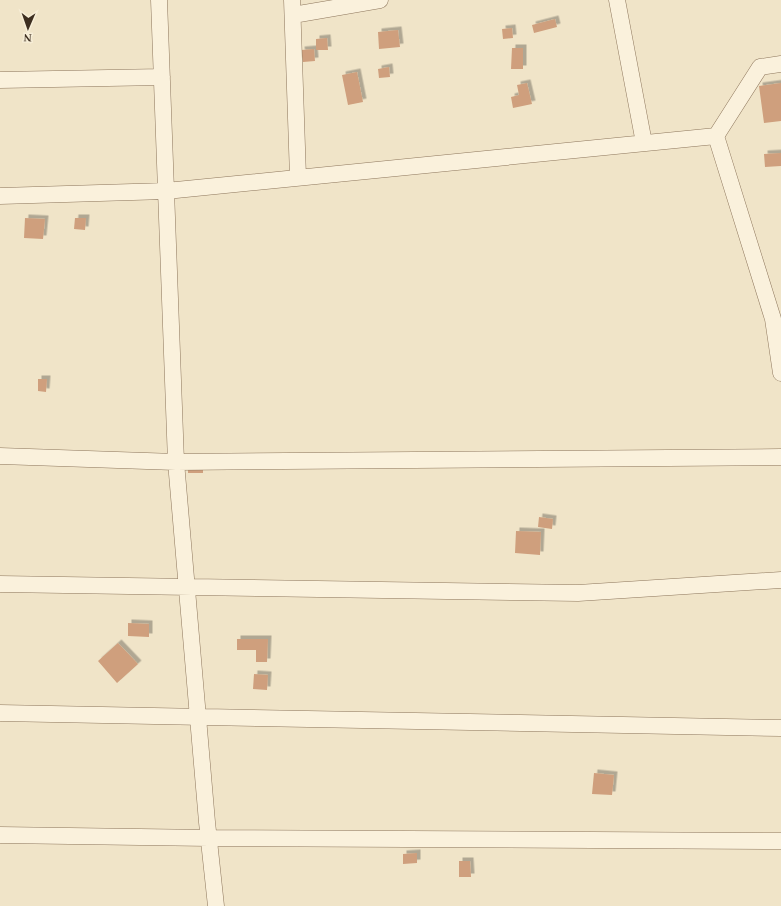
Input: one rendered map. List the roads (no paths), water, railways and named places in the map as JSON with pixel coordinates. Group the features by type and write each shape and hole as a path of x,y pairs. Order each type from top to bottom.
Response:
{"street":[{"path":"159,0 176,462 216,906"},
{"path":"298,177 292,8 380,0"},
{"path":"617,0 644,143"},
{"path":"716,136 760,66 781,64"},
{"path":"0,80 162,77"},
{"path":"0,196 166,190 716,136"},
{"path":"716,136 777,319 781,373"},
{"path":"0,456 176,462 781,457"},
{"path":"0,584 578,593 781,580"},
{"path":"0,713 781,728"},
{"path":"0,835 209,838 781,841"}]}
